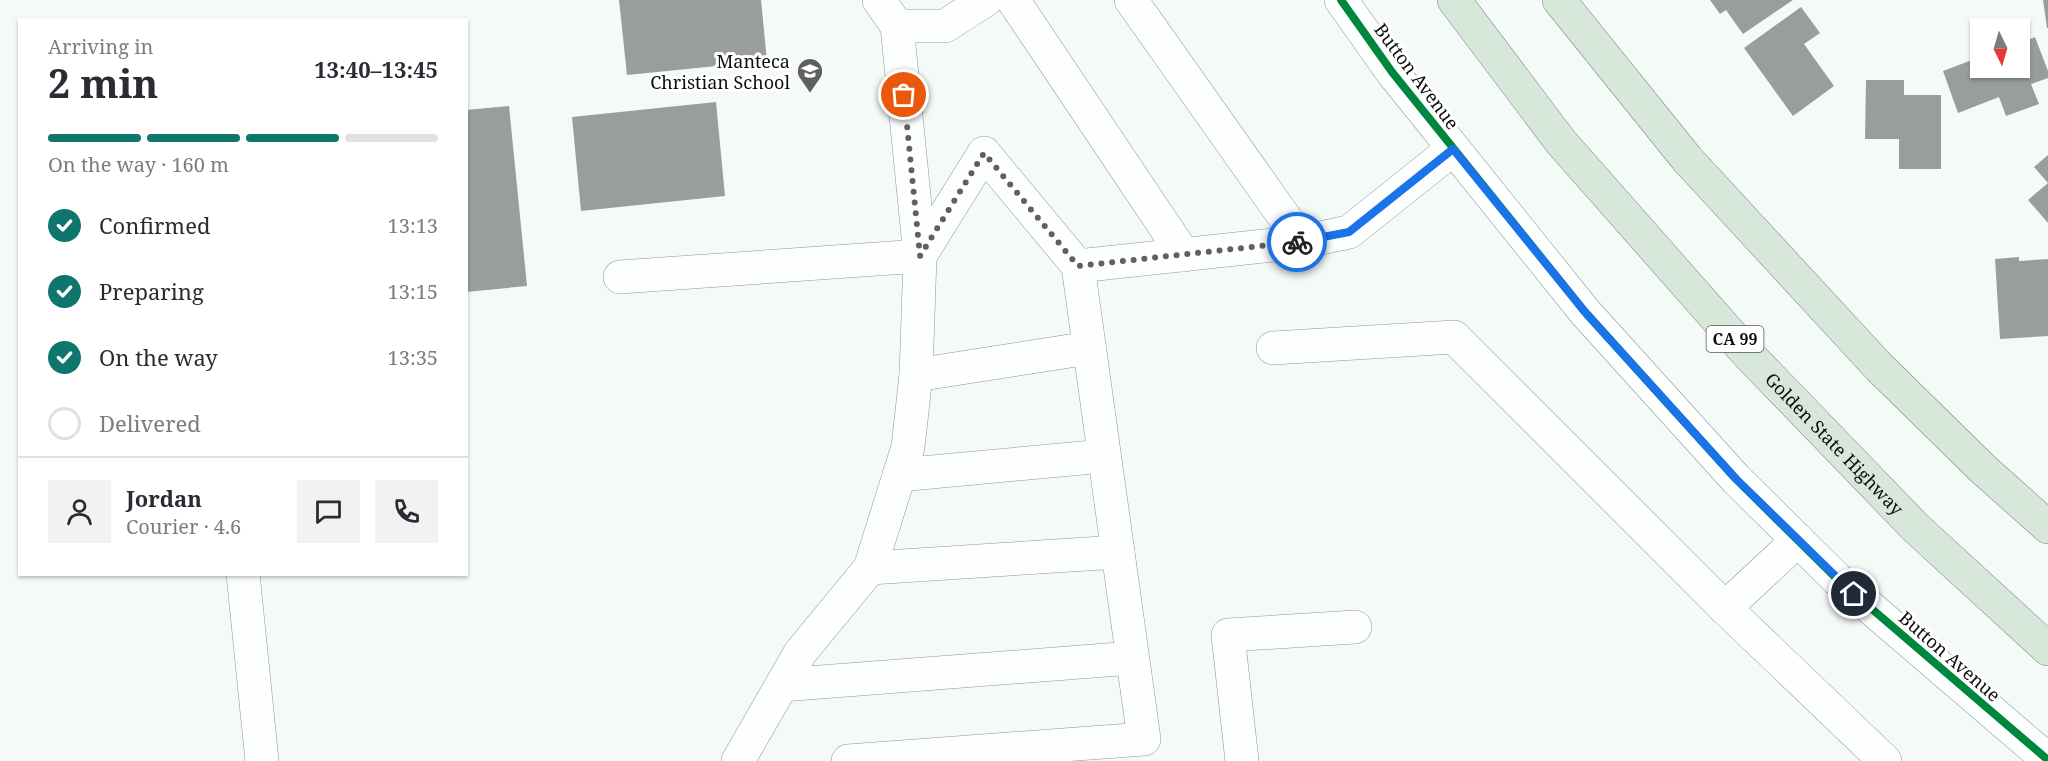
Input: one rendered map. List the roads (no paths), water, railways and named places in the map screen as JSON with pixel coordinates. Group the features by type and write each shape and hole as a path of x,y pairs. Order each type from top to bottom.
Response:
{"highway":[{"name":"Golden State Highway","path":"1454,0 1561,142 1747,353 1916,528 2048,649"},
{"path":"1559,0 1688,159 1871,358 1983,469 2048,527"}],"street":[{"path":"738,761 800,653 870,568 908,447 916,375 920,256 897,26 879,0"},
{"path":"897,26 945,26 986,0"},
{"path":"1013,0 1184,255"},
{"path":"1131,0 1302,242"},
{"name":"Button Avenue","path":"1341,0 1392,72 1585,312 1736,479 1846,586 2048,760"},
{"path":"1078,266 1302,242 1349,232 1453,149"},
{"path":"848,761 1144,739 1078,266 984,153 920,256"},
{"path":"620,278 920,256"},
{"path":"1273,348 1454,337 1725,608 1885,761"},
{"path":"916,375 1089,348"},
{"path":"899,475 1104,456"},
{"path":"1725,608 1798,540"},
{"path":"870,568 1118,552"},
{"path":"243,576 262,761"},
{"path":"1242,761 1228,635 1355,627"},
{"path":"782,685 1132,658"}],"place":[{"name":"Manteca Christian School","path":"810,94"}]}
